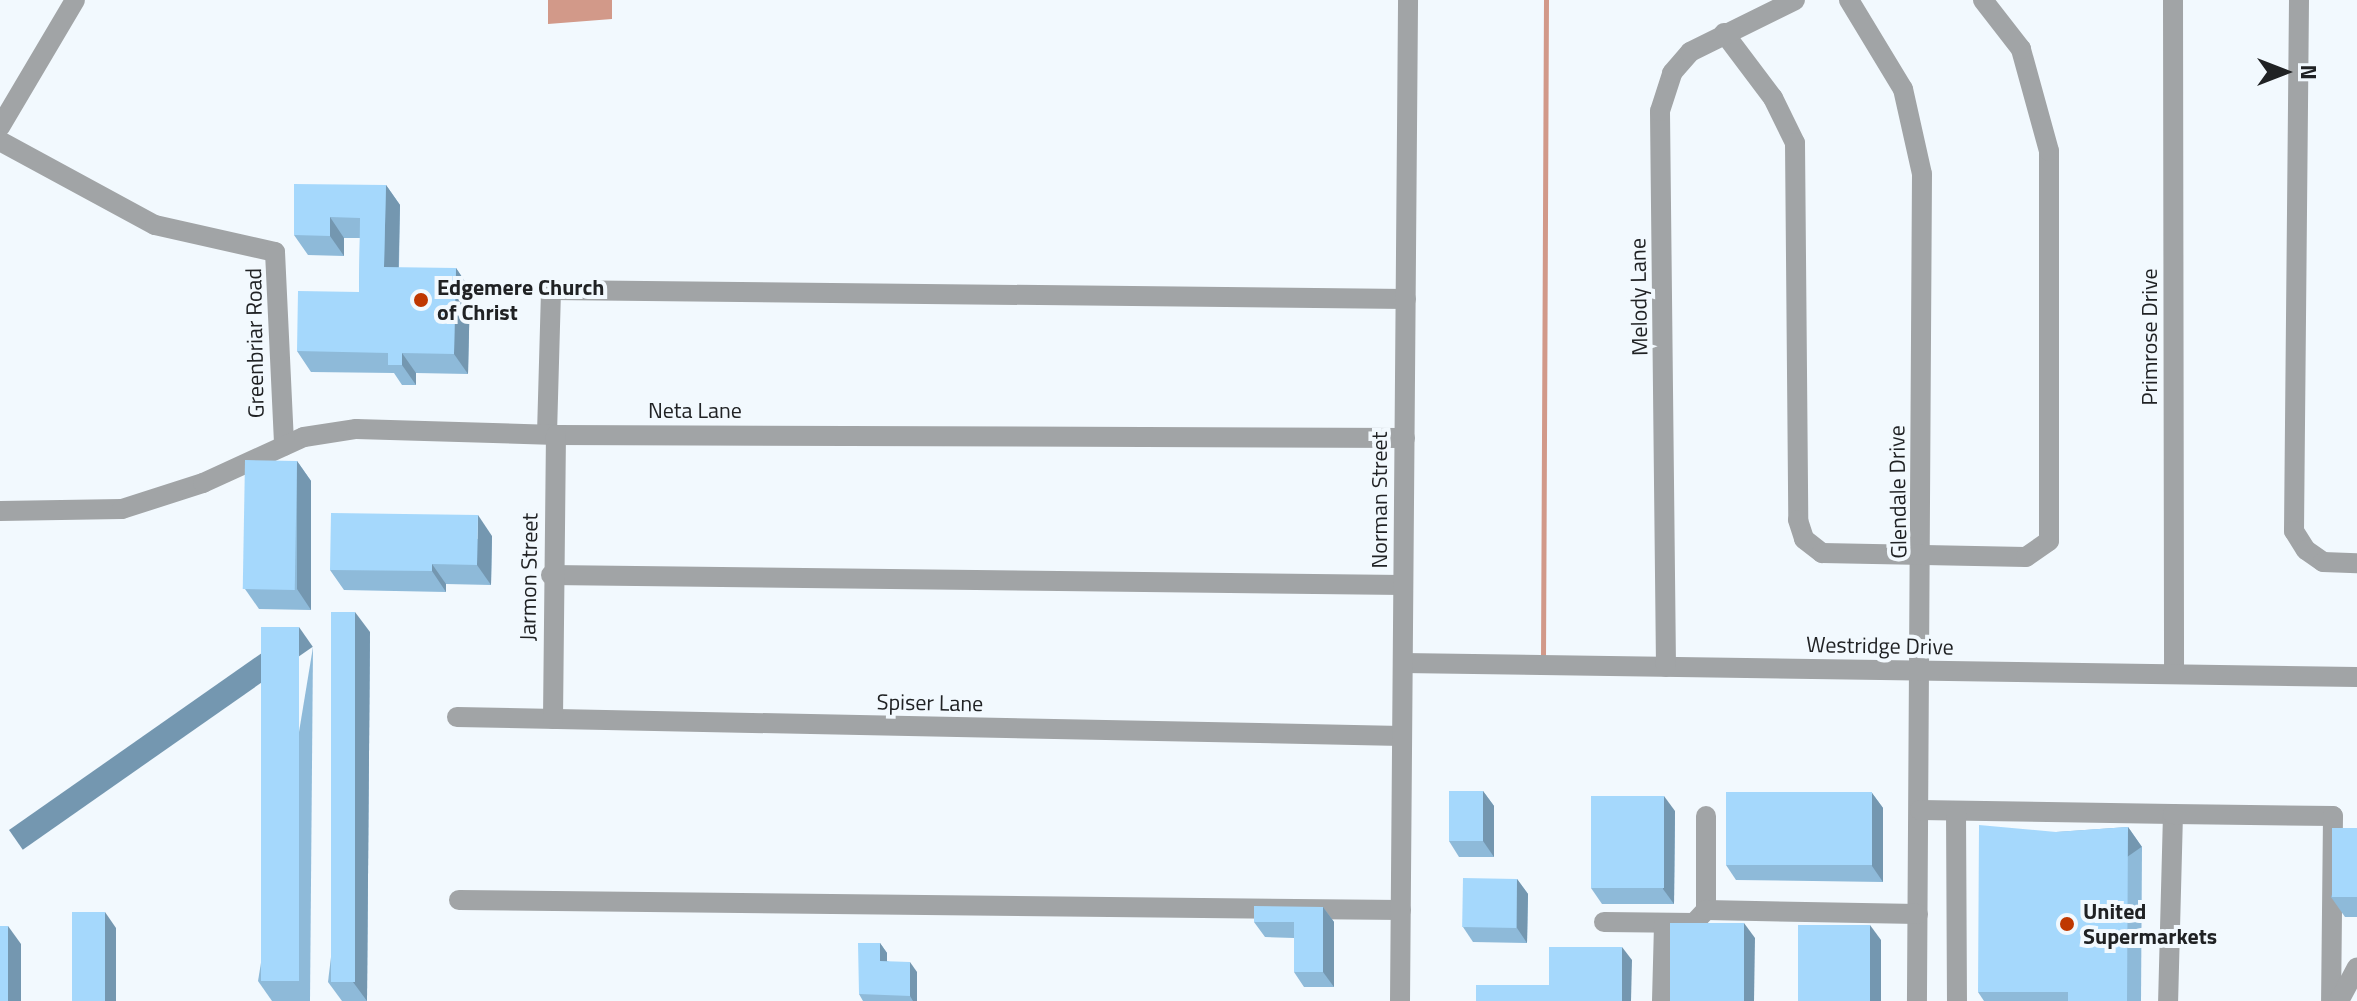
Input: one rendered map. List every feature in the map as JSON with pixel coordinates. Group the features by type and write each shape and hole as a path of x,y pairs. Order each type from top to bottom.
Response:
{"street":[{"path":"0,127 75,0"},
{"name":"Norman Street","path":"1400,1001 1408,0"},
{"name":"Melody Lane","path":"1666,667 1660,111 1672,73 1690,52 1795,0"},
{"name":"Glendale Drive","path":"1849,0 1903,89 1920,150 1923,557 1917,1001"},
{"path":"1724,33 1773,98 1795,143 1798,520 1804,539 1822,553 2026,557 2049,541 2049,151 2021,49 1983,0"},
{"name":"Primrose Drive","path":"2173,0 2174,674"},
{"path":"2299,0 2294,531 2306,550 2323,562 2357,563"},
{"name":"Greenbriar Road","path":"0,141 155,225 275,252 284,446"},
{"name":"Jarmon Street","path":"553,719 551,290 1406,299"},
{"name":"Neta Lane","path":"0,511 122,509 203,483 321,432 356,429 552,434 1405,438"},
{"path":"551,575 1403,585"},
{"name":"Westridge Drive","path":"1403,663 2357,677"},
{"name":"Spiser Lane","path":"457,717 1402,736"},
{"path":"1920,810 2333,816 2331,1001"},
{"path":"1956,811 1957,1001"},
{"path":"2018,812 2046,836"},
{"path":"2085,838 2116,813"},
{"path":"2168,1001 2173,814"},
{"path":"1604,922 1694,923 1706,910 1706,816"},
{"path":"459,900 1401,910"},
{"path":"1706,910 1918,914"},
{"path":"1662,1001 1664,923"},
{"path":"2339,1001 2357,967"}],"shaded area":[{"path":"548,0 612,0 612,19 548,24"}],"building":[{"name":"Edgemere Church of Christ","path":"294,184 386,185 384,267 456,268 454,354 402,353 402,365 388,365 388,353 297,351 298,291 359,292 360,218 330,217 330,236 294,235"},
{"path":"245,460 297,461 295,590 243,589"},
{"path":"331,513 478,515 477,565 432,564 432,571 330,570"},
{"path":"331,612 355,612 355,982 331,982"},
{"path":"261,627 299,627 299,981 261,981"},
{"path":"1449,791 1483,791 1483,841 1449,841"},
{"path":"1726,792 1872,792 1872,865 1726,865"},
{"path":"1591,796 1664,796 1664,888 1591,888"},
{"name":"United Supermarkets","path":"1979,825 2056,832 2128,827 2127,1001 2068,1001 2068,992 1978,992"},
{"path":"2332,828 2357,828 2357,897 2332,897"},
{"path":"1463,878 1517,879 1516,928 1462,927"},
{"path":"1254,906 1323,907 1323,972 1294,972 1294,922 1254,922"},
{"path":"72,912 105,912 105,1001 72,1001"},
{"path":"1670,923 1744,923 1744,1001 1670,1001"},
{"path":"1798,925 1870,925 1870,1001 1798,1001"},
{"path":"0,926 8,926 8,1001 0,1001"},
{"path":"858,943 880,943 880,961 910,962 910,996 859,994"},
{"path":"1549,947 1622,947 1622,1001 1476,1001 1476,985 1549,985"}],"waterway":[{"path":"1543,660 1546,0"}],"place":[{"name":"Edgemere Church of Christ","path":"421,300"},
{"name":"United Supermarkets","path":"2067,924"}]}
